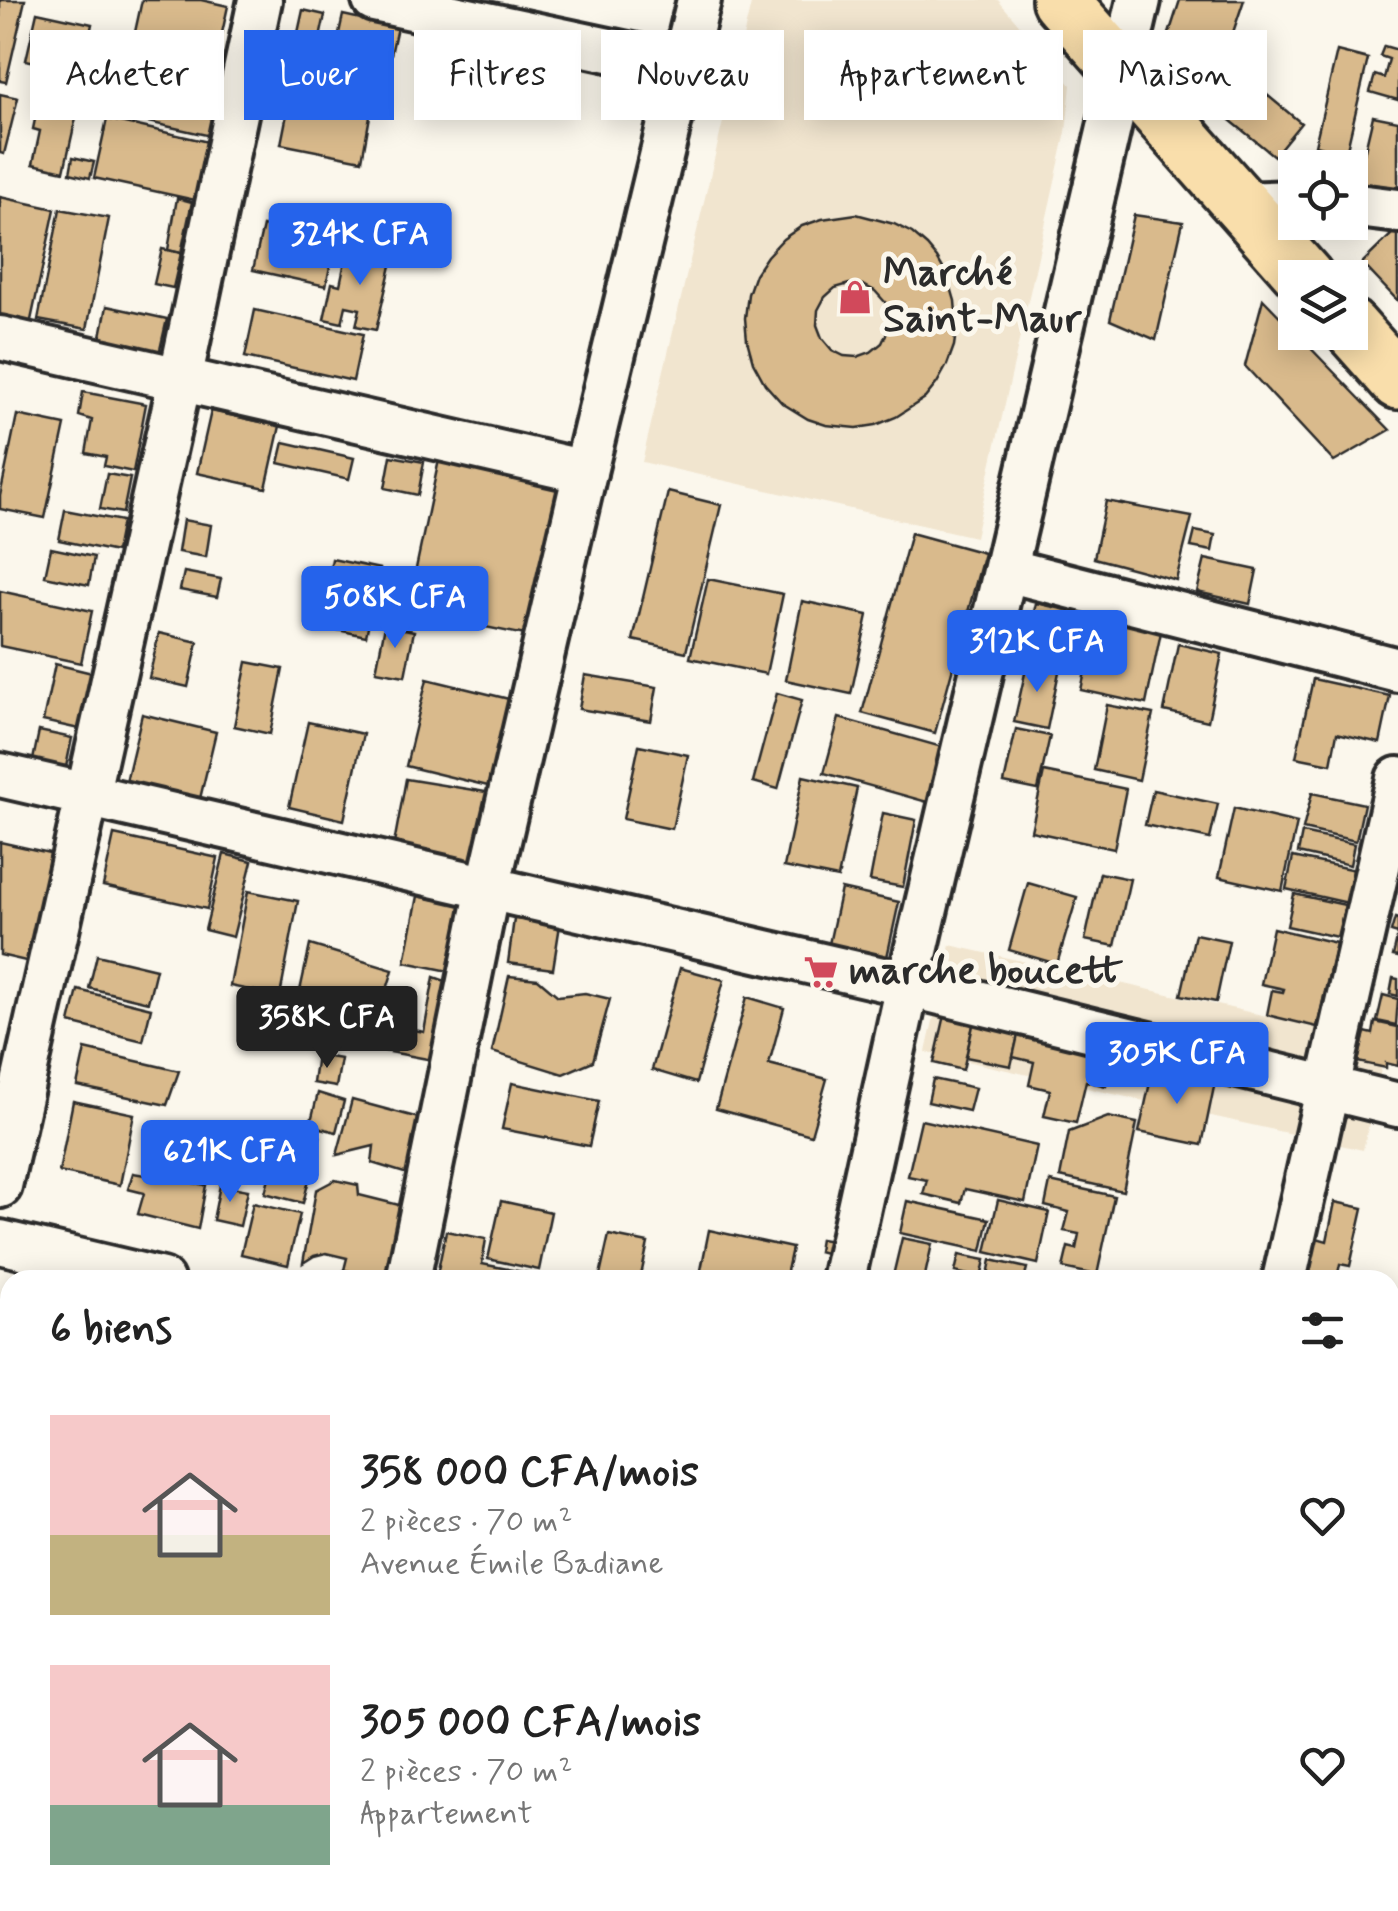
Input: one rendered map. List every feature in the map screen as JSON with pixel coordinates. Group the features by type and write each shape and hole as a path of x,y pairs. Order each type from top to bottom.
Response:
{"main road":[{"path":"1060,0 1086,30"},
{"path":"1166,120 1290,260"},
{"path":"1368,348 1398,381"}],"street":[{"path":"0,1186 180,380 260,0"},
{"path":"374,0 601,48"},
{"path":"692,30 699,0"},
{"path":"1132,30 1139,0"},
{"path":"410,1270 488,888 671,120"},
{"path":"845,1270 908,985 1112,120"},
{"path":"1240,204 1278,203"},
{"path":"1368,207 1398,210"},
{"path":"0,338 585,472"},
{"path":"1006,570 1398,670"},
{"path":"0,775 908,985 1398,1105"},
{"path":"1286,1270 1398,779"},
{"path":"0,1242 119,1270"}],"shaded area":[{"name":"Marché Saint-Maur","path":"752,0 998,0 1024,30 804,30 804,120 1063,120 1063,76 1071,85 1066,132 975,537 642,462 723,120 784,120 784,30 745,30"},
{"path":"950,945 1387,1043 1363,1150 926,1052"}],"building":[{"path":"0,0 25,0 6,82 0,81"},
{"path":"142,0 201,0 228,6 223,30 135,30"},
{"path":"1180,0 1244,0 1234,30 1170,30"},
{"path":"303,10 325,15 322,30 299,30"},
{"path":"37,12 92,24 91,30 33,30"},
{"path":"343,15 397,27 394,41 394,30 340,30"},
{"path":"1384,46 1398,50 1398,100 1370,92 1375,75 1384,78 1389,59 1380,56"},
{"path":"1337,51 1368,59 1347,150 1315,145"},
{"path":"0,94 18,98 4,154 0,153"},
{"path":"1267,95 1301,123 1274,156 1230,120 1267,120"},
{"path":"1373,116 1398,121 1398,202 1368,195 1368,150 1365,150"},
{"path":"35,120 75,120 64,171 33,164 40,131 33,129"},
{"path":"107,120 208,142 195,200 94,178"},
{"path":"139,120 215,120 211,136"},
{"path":"286,120 369,120 362,160 281,144"},
{"path":"73,157 94,162 90,178 70,173"},
{"path":"0,197 55,209 30,325 0,318"},
{"path":"177,198 192,202 181,253 168,250"},
{"path":"60,209 109,218 87,329 38,320"},
{"path":"856,214 912,233 937,258 955,301 954,346 937,383 925,398 876,425 826,425 782,403 765,384 747,340 745,318 755,274 783,239 822,219","holes":["863,285 885,302 888,330 882,343 871,352 844,356 822,338 817,325 818,310 835,288"]},
{"path":"1134,215 1183,222 1156,340 1110,320"},
{"path":"263,226 335,242 326,286 253,270"},
{"path":"1398,228 1398,301 1368,269 1365,260"},
{"path":"348,247 393,257 376,330 356,326 360,309 346,306 342,323 324,319 332,283 340,285"},
{"path":"162,249 181,253 173,288 154,284"},
{"path":"1263,299 1278,314 1278,350 1312,350 1390,430 1334,462 1245,366"},
{"path":"107,306 167,319 159,354 100,341"},
{"path":"255,310 363,334 353,381 245,357"},
{"path":"83,392 146,404 133,472 104,466 106,457 86,453 92,420 79,416"},
{"path":"211,411 280,426 266,488 197,473"},
{"path":"17,415 65,425 45,518 0,509"},
{"path":"284,442 354,458 349,479 279,463"},
{"path":"440,455 555,477 567,499 535,637 407,611"},
{"path":"391,456 424,462 418,495 385,488"},
{"path":"107,474 130,478 123,513 100,509"},
{"path":"668,492 721,505 686,652 633,640"},
{"path":"1106,501 1192,517 1176,580 1094,558"},
{"path":"65,510 122,521 116,552 59,540"},
{"path":"183,520 211,525 206,557 178,552"},
{"path":"1195,531 1215,535 1212,551 1191,547"},
{"path":"911,533 984,553 935,733 862,713"},
{"path":"51,548 94,557 89,585 45,576"},
{"path":"332,559 380,569 366,636 319,626"},
{"path":"1205,559 1257,570 1250,604 1197,592"},
{"path":"184,572 221,579 217,597 180,590"},
{"path":"708,579 783,594 766,674 690,658"},
{"path":"0,591 92,611 81,663 0,646"},
{"path":"385,592 401,595 396,624 379,620"},
{"path":"802,601 868,615 851,694 786,680"},
{"path":"1036,603 1089,615 1078,665 1025,653"},
{"path":"1097,618 1161,632 1146,704 1081,690"},
{"path":"385,625 414,631 405,676 376,671"},
{"path":"159,633 198,642 188,687 149,678"},
{"path":"1178,644 1222,654 1208,721 1164,711"},
{"path":"1028,660 1060,667 1047,729 1014,722"},
{"path":"247,662 283,669 270,734 234,726"},
{"path":"55,664 92,673 79,729 43,721"},
{"path":"585,675 657,687 651,721 579,709"},
{"path":"427,679 517,701 496,788 406,766"},
{"path":"1313,679 1390,696 1380,743 1337,733 1331,764 1296,757"},
{"path":"777,693 802,700 778,789 753,782"},
{"path":"1107,705 1153,714 1139,780 1094,770"},
{"path":"142,714 216,732 198,807 124,790"},
{"path":"839,718 942,747 927,802 824,773"},
{"path":"308,722 363,734 344,820 289,807"},
{"path":"1016,729 1050,736 1038,790 1004,783"},
{"path":"39,731 72,738 66,767 33,760"},
{"path":"639,745 688,755 672,829 623,819"},
{"path":"1044,772 1126,789 1114,849 1031,831"},
{"path":"803,776 857,788 838,878 784,867"},
{"path":"406,779 492,793 480,864 393,849"},
{"path":"1153,790 1218,804 1210,839 1145,825"},
{"path":"1312,793 1364,804 1356,841 1303,829"},
{"path":"1234,808 1297,823 1282,891 1219,877"},
{"path":"883,813 916,820 903,887 870,881"},
{"path":"1302,833 1354,844 1350,865 1298,853"},
{"path":"114,835 218,858 207,909 103,886"},
{"path":"0,842 54,854 30,962 0,955"},
{"path":"224,854 252,861 233,937 205,930"},
{"path":"1293,857 1355,870 1348,903 1286,889"},
{"path":"1100,873 1130,879 1115,946 1085,940"},
{"path":"1028,883 1077,897 1057,964 1009,950"},
{"path":"841,889 899,902 887,957 829,944"},
{"path":"248,891 298,901 280,996 230,986"},
{"path":"1294,894 1345,905 1337,937 1287,926"},
{"path":"418,896 472,907 459,973 405,962"},
{"path":"1395,918 1398,919 1398,934 1391,932"},
{"path":"514,919 560,925 553,969 508,963"},
{"path":"1273,928 1336,943 1317,1027 1267,1015 1272,990 1284,989 1261,984"},
{"path":"1195,934 1229,941 1216,1002 1181,995"},
{"path":"310,945 393,970 379,1015 298,1000"},
{"path":"97,955 156,969 148,1002 89,988"},
{"path":"680,968 724,980 696,1083 652,1070"},
{"path":"509,976 538,979 558,996 585,993 610,999 593,1061 563,1074 492,1052"},
{"path":"434,977 460,986 438,1061 348,1044 357,1018 424,1032"},
{"path":"1393,978 1398,979 1398,996 1390,994"},
{"path":"78,990 151,1008 143,1041 70,1023"},
{"path":"1383,995 1398,999 1396,1025 1377,1021"},
{"path":"747,997 784,1008 769,1064 827,1079 811,1135 716,1109"},
{"path":"945,1015 974,1021 963,1070 934,1063"},
{"path":"974,1021 1019,1031 1011,1066 966,1057"},
{"path":"1375,1022 1398,1027 1398,1066 1386,1063 1386,1068 1358,1062 1365,1032 1373,1034"},
{"path":"1018,1035 1113,1057 1106,1086 1086,1081 1076,1123 1044,1116 1050,1090 1029,1085 1034,1062 1013,1057"},
{"path":"85,1049 179,1071 167,1105 77,1086"},
{"path":"317,1055 341,1059 336,1087 313,1083"},
{"path":"1153,1069 1215,1082 1202,1145 1139,1132"},
{"path":"933,1079 975,1088 969,1111 928,1102"},
{"path":"512,1083 599,1101 589,1146 502,1129"},
{"path":"318,1093 344,1101 336,1132 310,1125"},
{"path":"352,1100 430,1121 414,1176 372,1163 374,1146 337,1155"},
{"path":"73,1101 134,1114 120,1185 59,1172"},
{"path":"1108,1117 1137,1123 1123,1191 1060,1177 1069,1132"},
{"path":"921,1120 1037,1146 1025,1202 965,1189 961,1203 923,1194 927,1180 908,1176"},
{"path":"282,1127 320,1137 303,1203 265,1193"},
{"path":"133,1173 206,1185 198,1229 138,1214 144,1193 128,1189"},
{"path":"335,1180 358,1185 359,1195 407,1207 390,1270 344,1270 347,1258 326,1253 303,1263 316,1190"},
{"path":"1050,1182 1114,1196 1098,1270 1063,1268 1068,1247 1076,1249 1079,1234 1064,1231 1069,1212 1045,1206"},
{"path":"220,1185 248,1190 240,1226 213,1220"},
{"path":"998,1200 1049,1212 1038,1264 986,1252"},
{"path":"501,1201 551,1212 539,1270 488,1259"},
{"path":"907,1201 989,1219 982,1251 900,1233"},
{"path":"1335,1202 1363,1208 1350,1266 1310,1270 1317,1238 1327,1241"},
{"path":"253,1203 300,1214 288,1265 241,1254"},
{"path":"709,1230 792,1248 787,1270 701,1270"},
{"path":"446,1231 486,1239 482,1264 513,1270 438,1270"},
{"path":"609,1235 648,1243 642,1270 601,1270"},
{"path":"902,1238 932,1244 926,1270 894,1270"},
{"path":"820,1239 832,1241 829,1254 818,1251"},
{"path":"959,1255 985,1260 983,1270 955,1270"},
{"path":"991,1260 1027,1268 1026,1270 989,1270"}],"place":[{"name":"Marché Saint-Maur","path":"855,297"},
{"name":"marche boucett","path":"821,972"}]}
